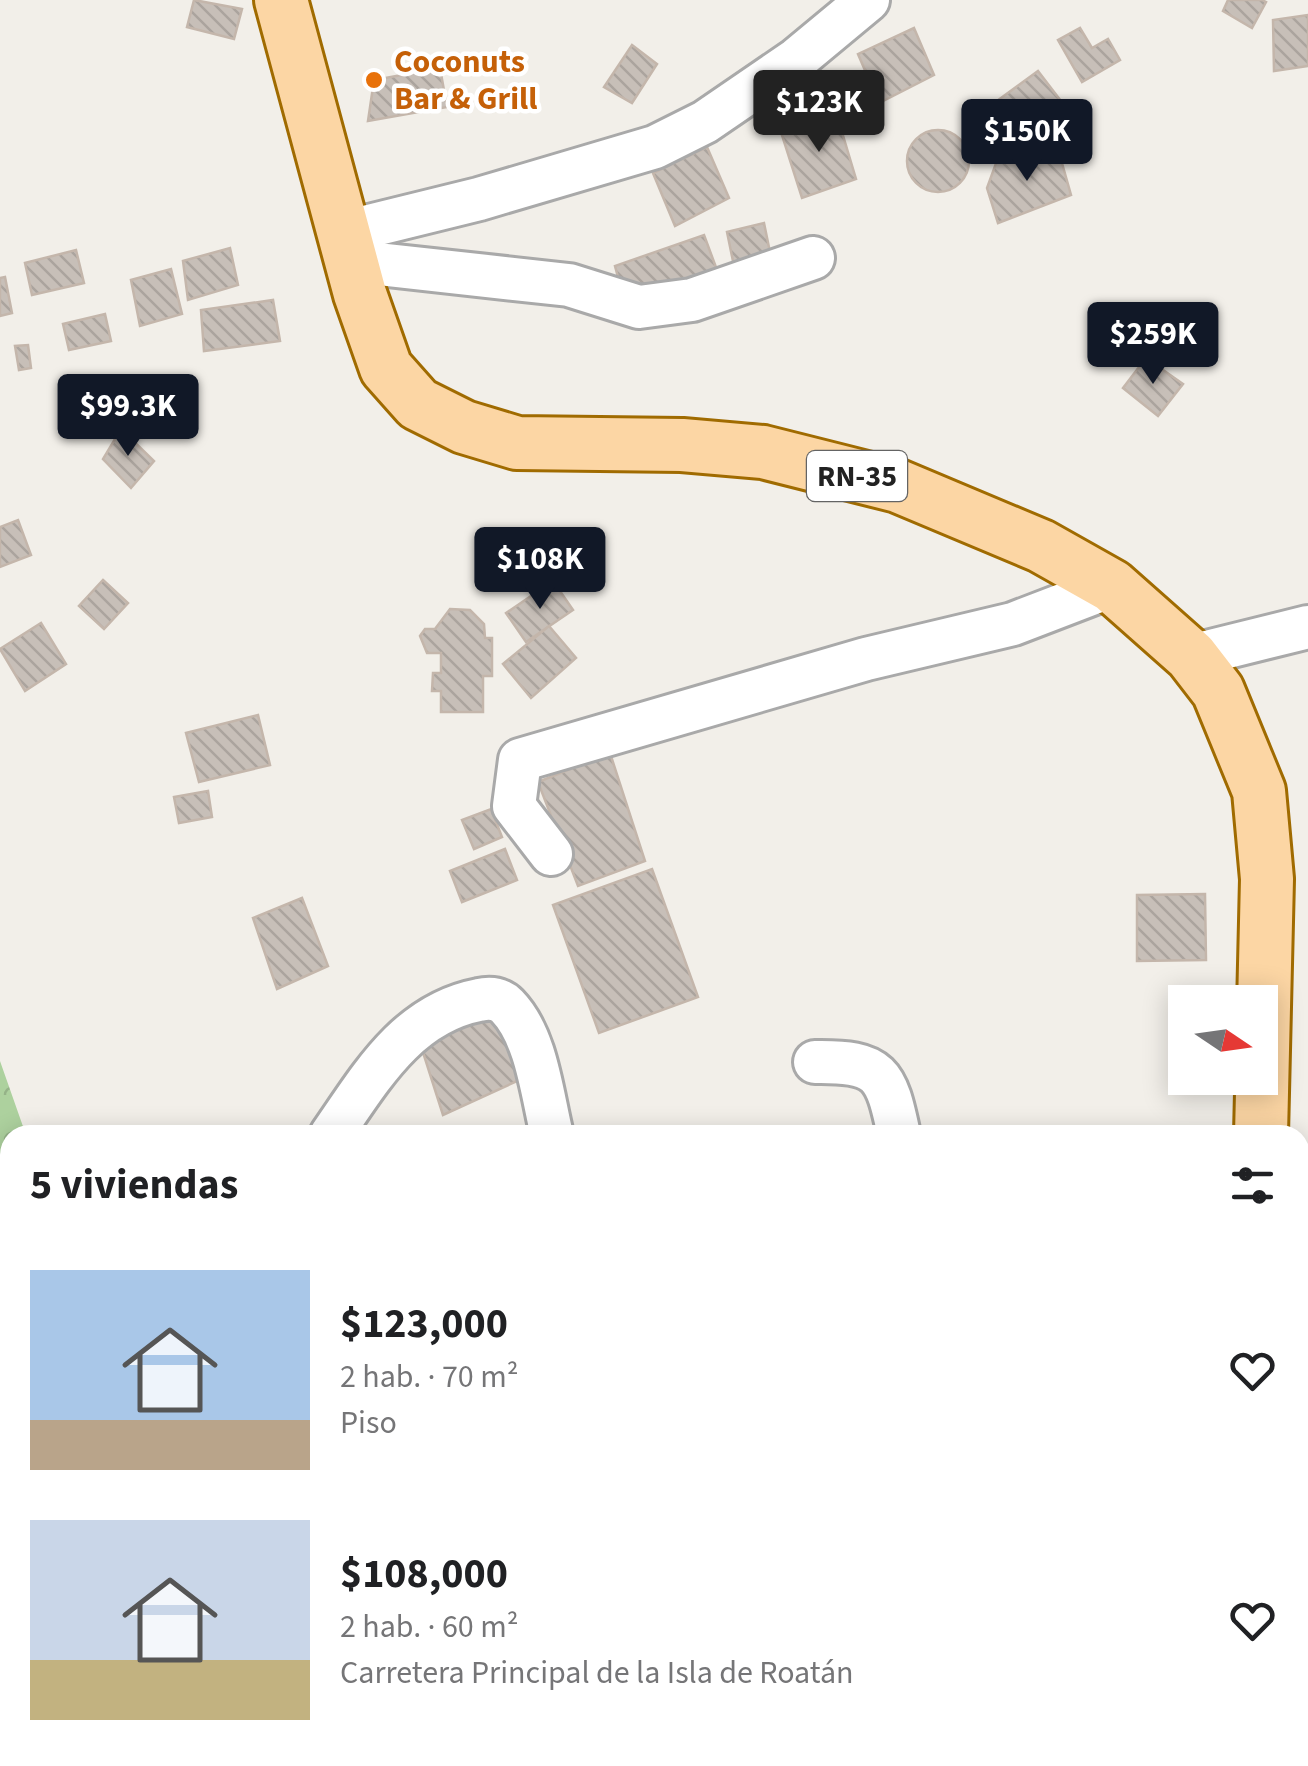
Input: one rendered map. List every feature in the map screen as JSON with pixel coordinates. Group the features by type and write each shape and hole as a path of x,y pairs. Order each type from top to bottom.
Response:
{"main road":[{"name":"RN-35","path":"282,0 346,247 386,368 418,404 464,427 517,443 682,444 763,452 898,486 1041,546 1112,586 1191,656 1218,691 1259,791 1267,879 1261,1125"}],"street":[{"path":"346,247 479,199 655,147 705,122 797,60 868,0"},
{"path":"346,247 568,285 639,307 692,300 814,258"},
{"path":"551,854 514,806 520,760 866,659 1014,624 1112,586"},
{"path":"1191,656 1308,627"},
{"path":"338,1125 406,1034 464,1003 488,998 508,1007 531,1050 550,1125"},
{"path":"815,1062 852,1062 878,1073 887,1085 897,1125"}],"green space":[{"path":"0,1061 22,1125 0,1125"}],"building":[{"path":"194,0 242,9 234,39 187,27"},
{"path":"1228,0 1266,2 1252,28 1223,11"},
{"path":"1308,15 1308,66 1274,71 1273,20"},
{"path":"914,28 934,75 879,103 858,54"},
{"path":"1080,28 1092,48 1108,39 1120,60 1082,82 1058,40"},
{"path":"632,45 657,64 632,103 604,87"},
{"path":"440,68 447,107 368,121 374,80"},
{"path":"1038,71 1064,105 1013,140 990,106"},
{"path":"836,112 856,179 802,198 781,132"},
{"path":"938,130 960,139 969,161 960,183 938,192 916,183 907,161 916,139"},
{"path":"707,147 729,198 675,226 653,173"},
{"path":"1058,149 1071,195 998,223 987,188 999,155 1029,158"},
{"path":"764,223 772,262 735,271 727,232"},
{"path":"704,235 717,270 625,303 615,266"},
{"path":"230,248 238,285 188,300 183,261"},
{"path":"76,250 84,283 32,295 25,263"},
{"path":"171,269 182,314 140,326 131,280"},
{"path":"5,277 12,313 0,316 0,278"},
{"path":"273,300 280,341 204,351 201,310"},
{"path":"105,314 111,341 69,350 63,324"},
{"path":"28,345 31,368 19,370 15,346"},
{"path":"1146,358 1183,384 1158,416 1123,388"},
{"path":"121,429 154,461 131,488 103,459"},
{"path":"18,520 31,555 0,567 0,527"},
{"path":"103,580 128,603 104,629 79,606"},
{"path":"553,581 573,610 526,642 506,613"},
{"path":"450,609 470,610 484,624 485,638 492,638 492,676 483,676 483,712 441,712 441,691 432,691 433,673 441,673 441,653 427,653 420,636 425,629 435,629"},
{"path":"41,623 66,664 25,691 0,649"},
{"path":"549,626 576,658 531,698 503,664"},
{"path":"258,715 270,765 199,782 186,733"},
{"path":"610,753 645,861 578,886 538,782"},
{"path":"208,791 212,817 179,823 174,797"},
{"path":"491,809 502,837 474,849 462,820"},
{"path":"505,849 517,880 462,902 450,871"},
{"path":"652,869 698,997 599,1033 553,905"},
{"path":"1205,894 1206,960 1137,961 1137,895"},
{"path":"302,898 328,966 277,989 253,918"},
{"path":"502,1006 528,1076 443,1115 420,1043"}],"place":[{"name":"Coconuts Bar & Grill","path":"374,80"}]}
